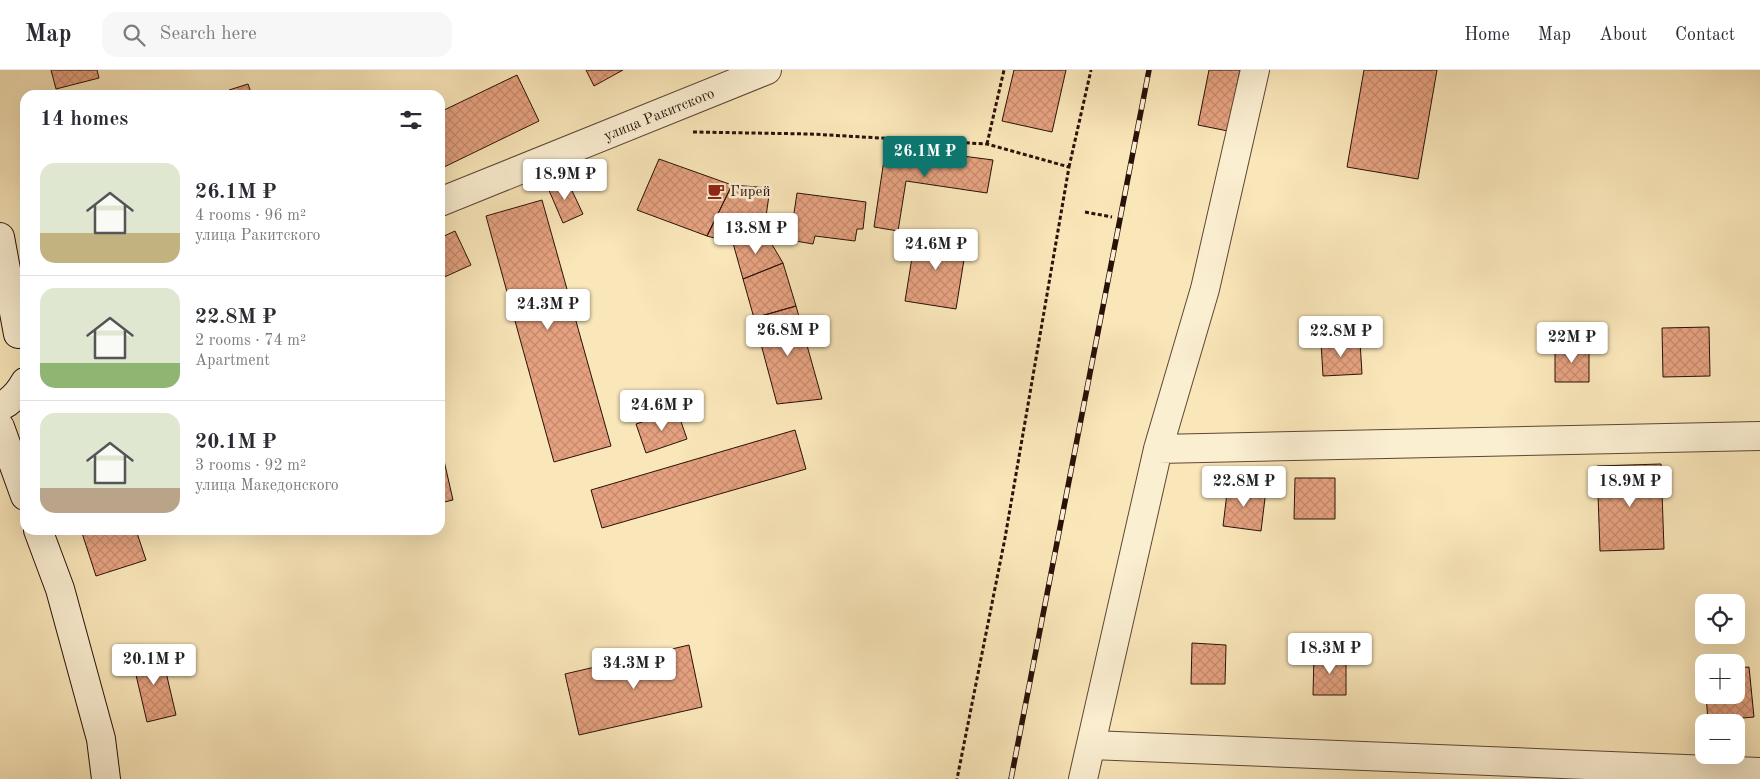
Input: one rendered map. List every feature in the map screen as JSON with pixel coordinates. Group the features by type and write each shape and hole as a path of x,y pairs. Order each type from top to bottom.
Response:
{"street":[{"name":"улица Ракитского","path":"445,200 767,70"},
{"path":"1084,779 1158,449 1205,289 1255,70"},
{"path":"0,237 17,336"},
{"path":"0,407 9,403 20,392"},
{"path":"0,407 20,396"},
{"path":"0,428 20,482"},
{"path":"1158,449 1760,436"},
{"path":"40,535 63,598 101,739 106,779"},
{"path":"1091,745 1760,772"}],"path":[{"path":"987,144 1004,70"},
{"path":"957,779 1004,538 1069,167 1091,70"},
{"path":"685,132 810,134 987,144 1069,167"},
{"path":"1085,212 1112,217"}],"building":[{"path":"51,70 97,70 99,78 56,89"},
{"path":"586,70 623,70 594,86"},
{"path":"1014,70 1066,70 1052,132 1002,121"},
{"path":"1209,70 1240,70 1228,131 1198,125"},
{"path":"1364,70 1437,70 1418,179 1347,167"},
{"path":"517,75 539,121 445,167 445,110"},
{"path":"248,84 250,90 229,90"},
{"path":"886,146 993,160 987,193 906,181 898,231 874,227"},
{"path":"659,159 732,185 707,236 637,210"},
{"path":"567,180 583,214 563,223 548,188"},
{"path":"732,185 770,188 764,231 733,243 707,236"},
{"path":"797,193 866,202 863,229 857,229 855,241 815,236 813,244 790,240"},
{"path":"542,200 611,446 554,462 486,216"},
{"path":"455,231 471,265 445,277 445,236"},
{"path":"764,231 783,263 743,279 733,243"},
{"path":"916,233 967,241 956,309 905,301"},
{"path":"783,263 796,306 754,318 743,279"},
{"path":"796,306 822,399 777,404 754,318"},
{"path":"1709,327 1710,376 1663,377 1662,328"},
{"path":"1360,341 1362,374 1323,376 1321,342"},
{"path":"1589,345 1589,382 1555,382 1555,346"},
{"path":"677,410 687,439 646,453 636,424"},
{"path":"795,430 806,469 602,528 591,490"},
{"path":"1661,464 1664,549 1600,551 1597,466"},
{"path":"445,465 453,500 445,502"},
{"path":"1295,478 1335,478 1335,519 1294,519"},
{"path":"1228,485 1266,490 1261,531 1223,526"},
{"path":"83,535 138,535 146,560 96,576"},
{"path":"1192,643 1226,645 1225,684 1191,684"},
{"path":"689,645 702,707 579,735 565,674"},
{"path":"161,651 176,715 147,722 132,658"},
{"path":"1314,655 1346,656 1346,695 1313,695"},
{"path":"1745,667 1749,667 1754,717 1745,718 1745,714 1707,714 1707,704 1745,704"}],"railway":[{"path":"1011,779 1149,70"}],"place":[{"name":"Гирей","path":"716,191"}]}
